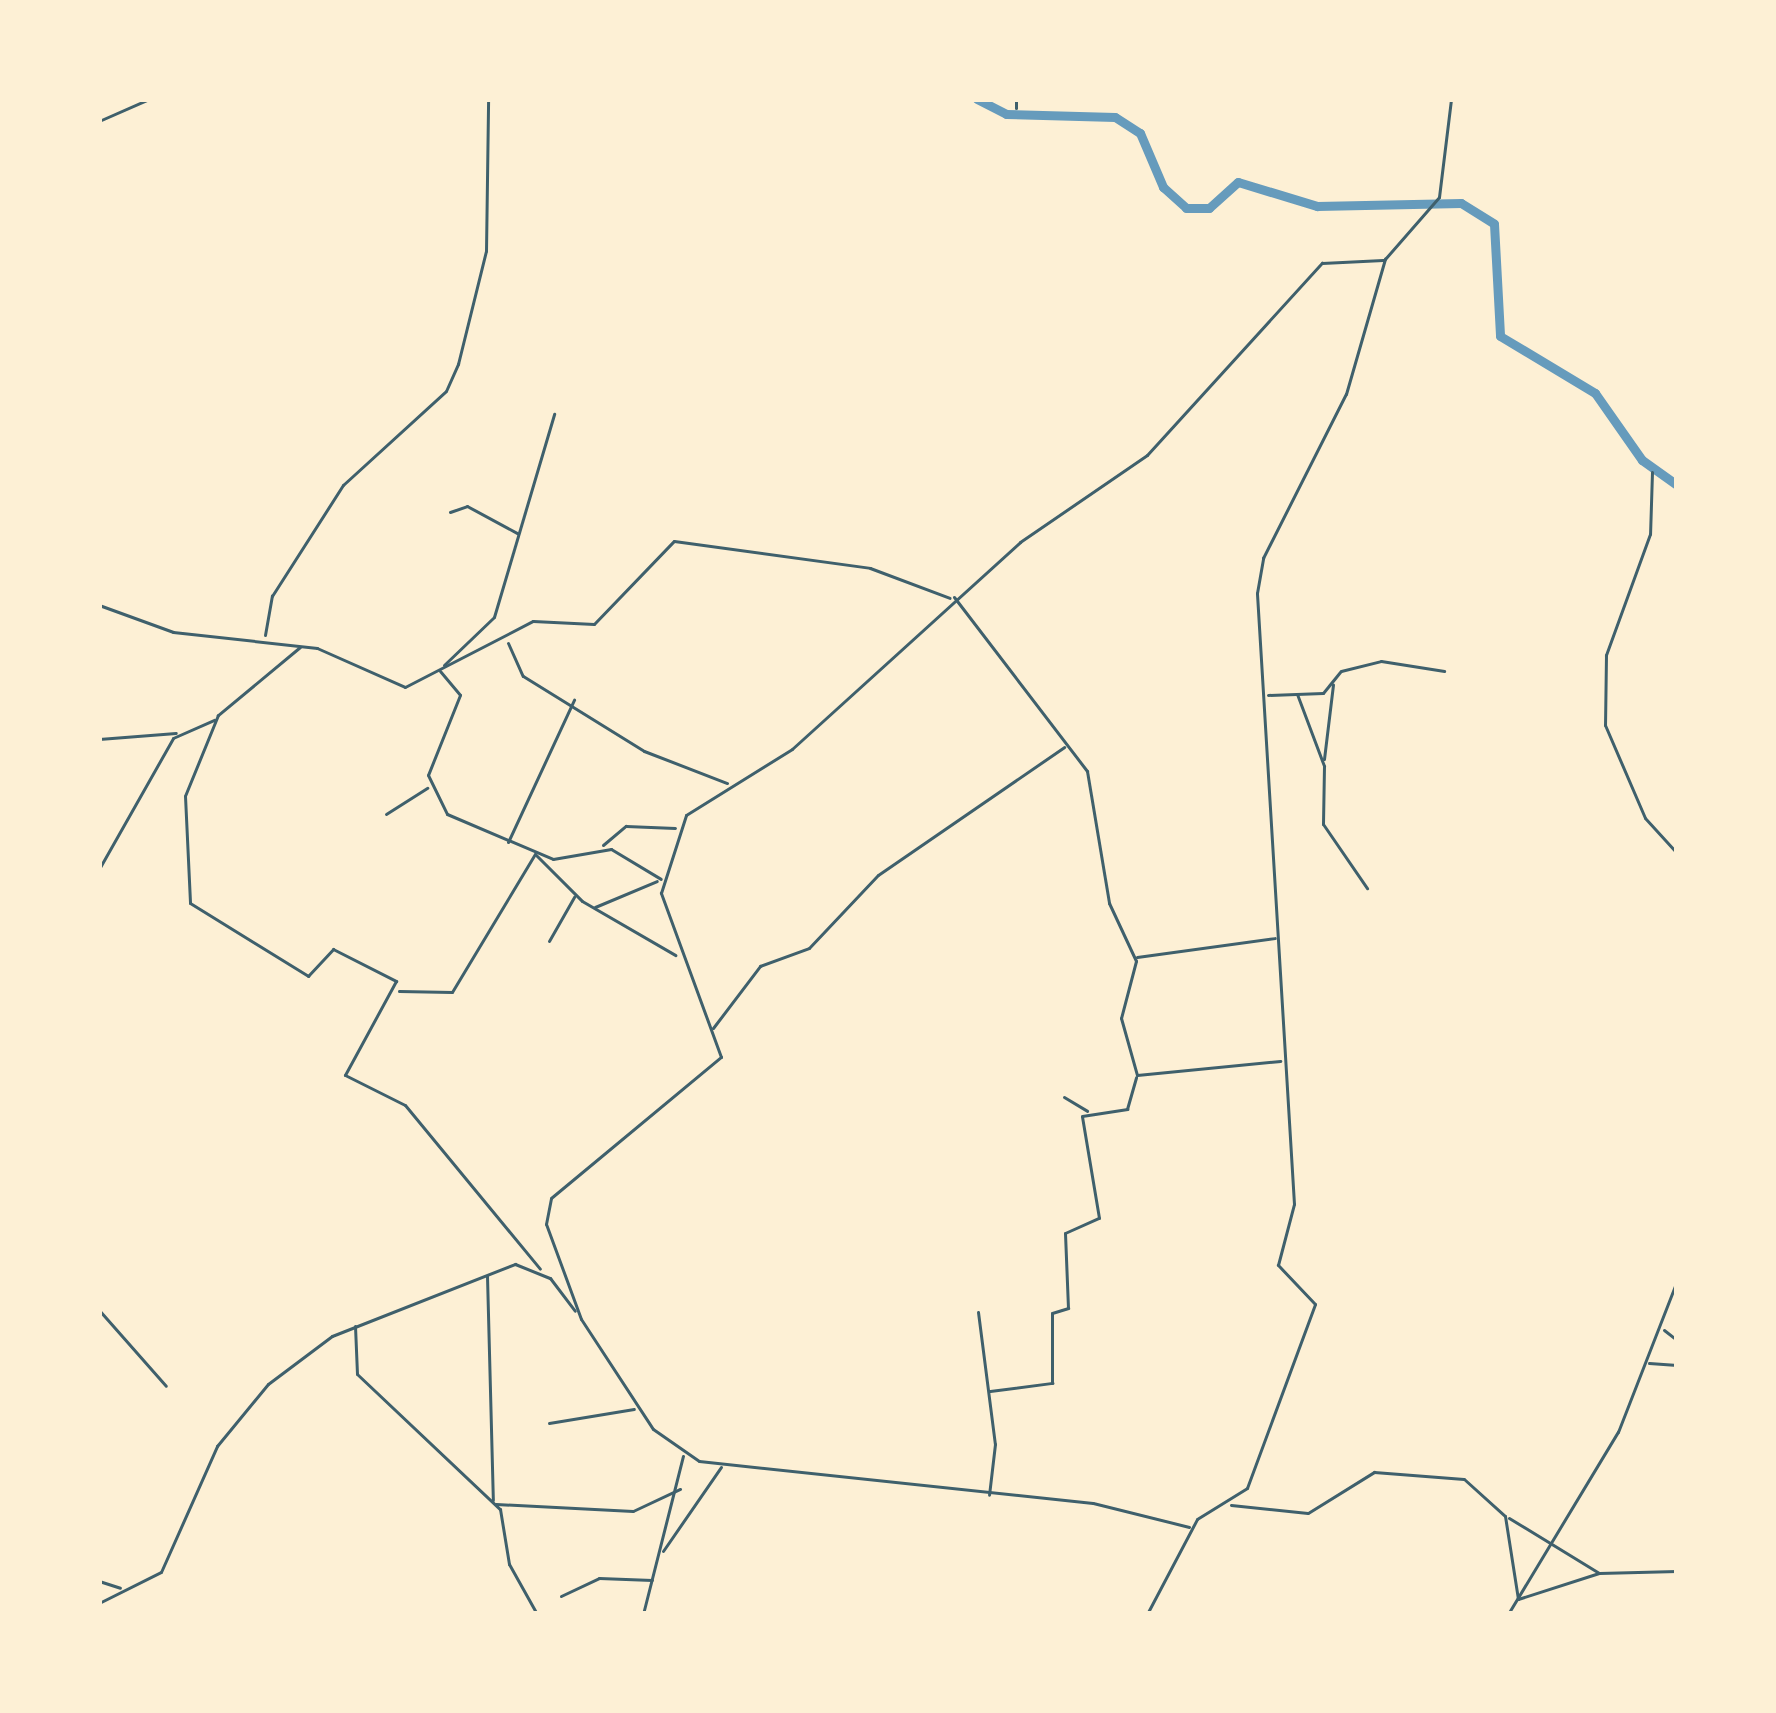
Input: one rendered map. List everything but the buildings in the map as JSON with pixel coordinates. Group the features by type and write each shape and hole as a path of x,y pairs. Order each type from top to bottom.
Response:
{"street":[{"path":"133,99 133,106"},
{"path":"99,121 149,99"},
{"path":"265,637 272,596 344,485 446,391 458,364 486,251 488,99"},
{"path":"1016,99 1016,108"},
{"path":"1147,1614 1191,1527 1229,1505 1247,1488 1316,1297 1279,1274 1294,1218 1275,938 1263,558 1341,406 1386,257 1439,197 1451,99"},
{"path":"581,1319 547,1208 611,1142 716,1068 712,1029 677,956 660,879 677,828 727,785 792,749 953,598 1147,455 1322,263 1386,257"},
{"path":"441,669 494,617 554,414"},
{"path":"1652,472 1654,518 1606,655 1605,725 1645,818 1677,853"},
{"path":"450,512 467,506 519,533"},
{"path":"99,605 172,632 265,637 405,687 508,641 538,620 594,624 674,541 870,568 953,598 1091,783 1108,903 1135,957 1121,1023 1137,1076 1130,1106 1088,1112 1064,1097"},
{"path":"508,641 514,669 574,700 644,751 727,785"},
{"path":"99,739 177,734 216,720 299,647"},
{"path":"1266,695 1297,694 1381,661 1444,671"},
{"path":"441,669 456,683 461,709 434,750 429,788 455,821 563,861 602,847 626,826 677,828"},
{"path":"1333,682 1323,824 1367,888"},
{"path":"1297,694 1324,766"},
{"path":"507,844 574,700"},
{"path":"216,720 185,796 193,909 286,953 308,976 337,950 397,990 452,992 535,854"},
{"path":"99,869 177,734"},
{"path":"712,1029 760,966 808,948 878,875 1066,746"},
{"path":"386,814 403,794 429,788"},
{"path":"602,847 660,879"},
{"path":"535,854 591,907 677,956"},
{"path":"591,907 660,879"},
{"path":"549,940 575,895"},
{"path":"1135,957 1275,938"},
{"path":"397,990 345,1075 405,1105 581,1319 636,1408 682,1454 723,1466 1093,1503 1191,1527"},
{"path":"1137,1076 1282,1061"},
{"path":"990,1391 1052,1383 1052,1313 1068,1308 1065,1233 1098,1223 1088,1112"},
{"path":"99,1604 166,1565 208,1461 252,1401 353,1324 487,1274 541,1270"},
{"path":"487,1274 494,1502 509,1564 538,1614"},
{"path":"1508,1614 1552,1544 1648,1363 1677,1281"},
{"path":"99,1310 166,1386"},
{"path":"978,1312 990,1391 989,1496"},
{"path":"353,1324 363,1335 357,1374 494,1502 633,1511 680,1489"},
{"path":"1663,1329 1677,1340"},
{"path":"1648,1363 1677,1365"},
{"path":"549,1423 636,1408"},
{"path":"643,1614 680,1489 682,1454"},
{"path":"661,1553 723,1466"},
{"path":"1229,1505 1308,1513 1359,1475 1396,1470 1473,1481 1505,1516 1599,1573"},
{"path":"1505,1516 1517,1599"},
{"path":"1517,1599 1599,1573 1677,1571"},
{"path":"561,1596 611,1576 654,1580"},
{"path":"99,1581 122,1589"}],"waterway":[{"path":"977,99 1006,114 1115,117 1140,133 1163,187 1186,208 1209,208 1238,182 1317,206 1461,203 1494,224 1500,336 1595,393 1642,460 1677,485"}]}
